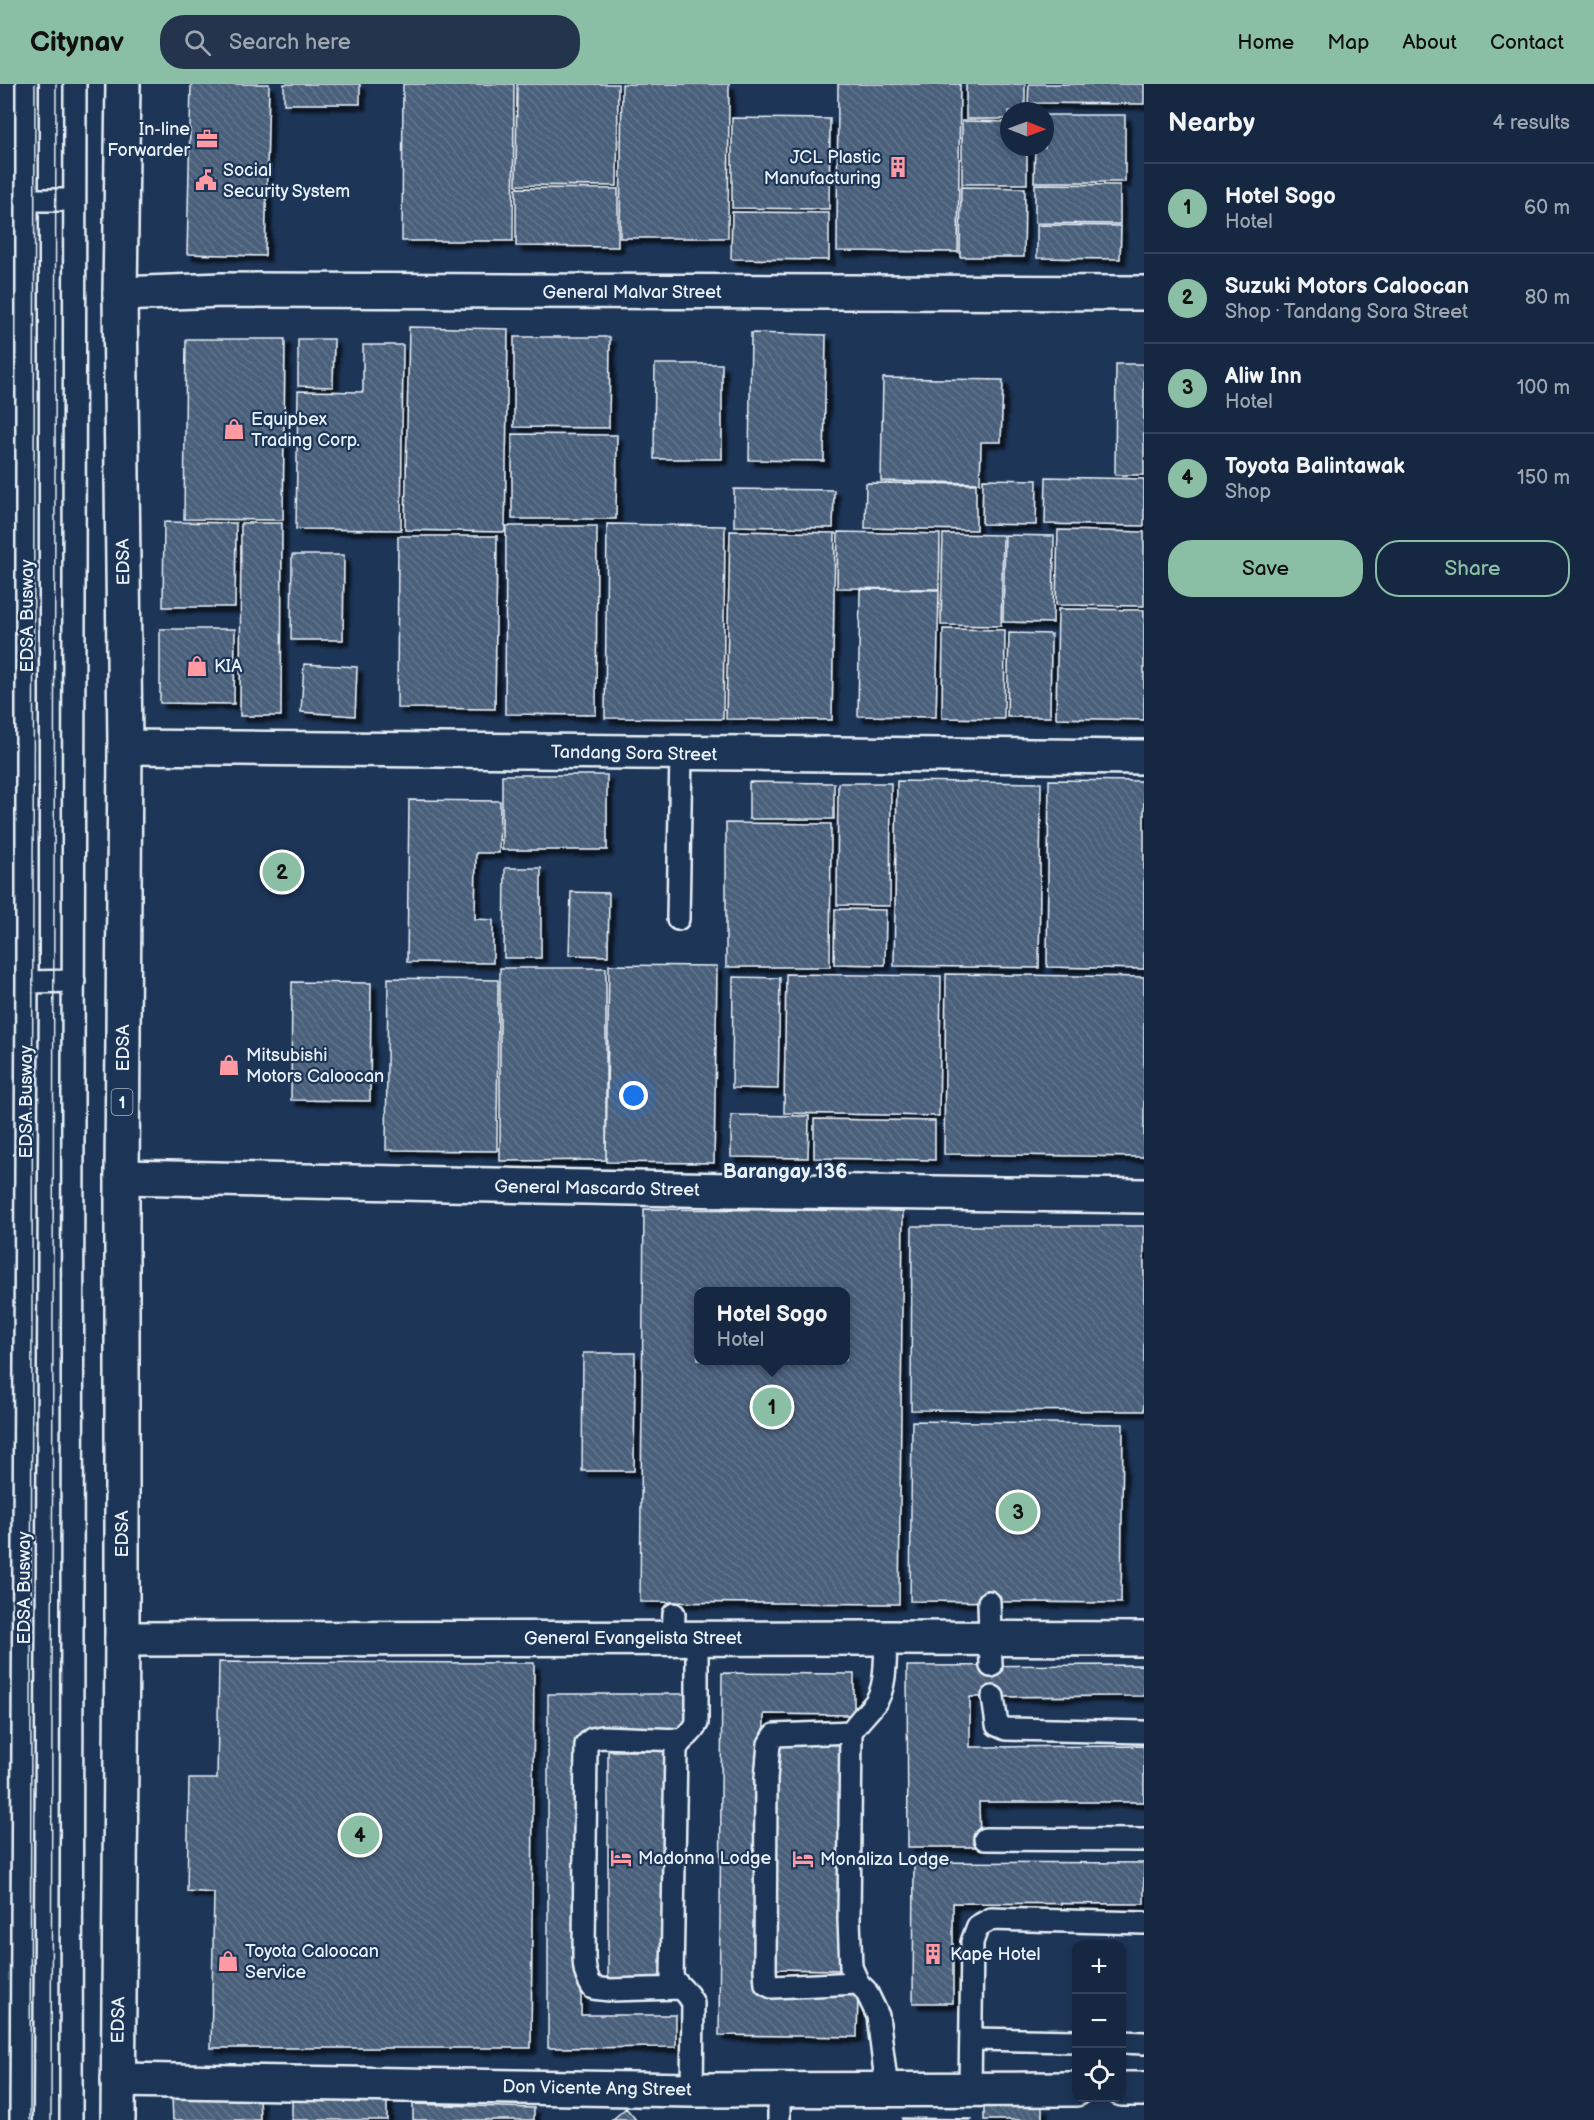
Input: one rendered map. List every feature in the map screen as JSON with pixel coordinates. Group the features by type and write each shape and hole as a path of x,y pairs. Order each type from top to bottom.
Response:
{"main road":[{"name":"EDSA","path":"118,2120 125,747 120,294 123,84"},
{"name":"General Malvar Street","path":"120,294 222,290 1144,293"},
{"name":"Tandang Sora Street","path":"125,747 1144,757"},
{"name":"General Mascardo Street","path":"122,1178 1144,1196"},
{"name":"General Evangelista Street","path":"122,1639 681,1630 886,1638 991,1652 1144,1639"},
{"name":"Don Vicente Ang Street","path":"118,2080 692,2090 779,2104 887,2090 1072,2089"},
{"path":"1126,2089 1144,2090"}],"lane":[{"name":"EDSA Busway","path":"21,2120 27,982 27,84"},
{"path":"71,2120 75,84"},
{"path":"26,200 74,200"},
{"path":"678,919 681,753"},
{"path":"27,982 74,981"},
{"path":"989,1602 991,1652"},
{"path":"681,1630 698,1722 692,1734 680,1740 602,1737 592,1739 586,1745 584,1953 587,1979 593,1988 610,1990 681,1988"},
{"path":"886,1638 882,1683 877,1701 851,1732 849,1920 851,1967 858,1983 866,1991 879,2016 887,2090"},
{"path":"993,1697 997,1725 1006,1729 1144,1732"},
{"path":"851,1732 775,1736 769,1743 766,1778 765,1971 766,1984 772,1987 858,1983"},
{"path":"680,1740 676,1749 672,1978 693,2003 692,2090"},
{"path":"985,1839 1144,1840"},
{"path":"970,2089 972,1942 978,1926 991,1919 1144,1923"},
{"path":"972,2039 1072,2041"},
{"path":"1126,2042 1144,2043"}],"building":[{"path":"191,84 269,84 265,256 187,254"},
{"path":"284,84 360,84 360,104 284,104"},
{"path":"403,84 514,84 513,241 402,241"},
{"path":"517,84 618,84 617,186 516,185"},
{"path":"622,84 729,84 728,238 620,238"},
{"name":"JCL Plastic Manufacturing","path":"838,84 960,84 958,252 837,251"},
{"path":"966,84 1025,84 1025,102 1000,102 1000,119 966,119"},
{"path":"1029,84 1144,84 1144,104 1028,102"},
{"path":"1054,115 1125,115 1125,182 1034,182 1035,156 1054,156"},
{"path":"732,118 830,119 829,209 732,208"},
{"path":"962,121 1000,122 1000,156 1027,156 1027,184 962,184"},
{"path":"1035,184 1120,185 1120,224 1035,223"},
{"path":"961,187 1025,188 1024,257 960,257"},
{"path":"516,188 618,189 618,247 516,246"},
{"path":"732,212 829,213 829,260 731,259"},
{"path":"1037,225 1121,226 1120,259 1037,258"},
{"path":"409,327 508,329 505,532 405,530"},
{"path":"751,333 826,335 824,461 749,460"},
{"path":"514,337 610,337 609,428 514,427"},
{"name":"Equipbex Trading Corp.","path":"186,339 285,339 283,520 184,519"},
{"path":"298,339 334,339 333,387 298,386"},
{"path":"363,345 403,345 401,530 296,529 298,391 363,392"},
{"path":"655,364 722,364 722,459 654,459"},
{"path":"1116,364 1144,364 1144,475 1115,475"},
{"path":"883,378 1003,380 1001,442 981,442 980,483 881,481"},
{"path":"512,434 617,435 616,519 512,519"},
{"path":"1046,477 1144,479 1144,526 1045,524"},
{"path":"983,479 1037,480 1036,525 982,524"},
{"path":"866,483 976,484 976,530 865,528"},
{"path":"734,489 834,490 833,528 734,526"},
{"path":"164,522 236,523 235,607 163,607"},
{"path":"241,523 282,523 281,716 240,716"},
{"path":"607,524 725,526 723,719 605,718"},
{"path":"506,526 597,526 596,715 505,714"},
{"path":"1058,530 1144,532 1144,606 1056,605"},
{"path":"730,531 835,533 832,720 726,719"},
{"path":"838,532 940,534 939,589 837,588"},
{"path":"943,534 1003,535 1001,626 941,625"},
{"path":"1005,535 1054,536 1053,623 1003,622"},
{"path":"398,536 497,536 495,709 397,708"},
{"path":"292,555 344,555 343,640 291,640"},
{"path":"860,589 939,590 936,717 858,716"},
{"path":"1058,609 1144,610 1144,720 1056,718"},
{"name":"KIA","path":"160,629 235,629 234,704 160,703"},
{"path":"943,629 1005,630 1004,719 942,718"},
{"path":"1009,633 1051,634 1050,717 1007,717"},
{"path":"304,664 357,667 355,716 301,712"},
{"path":"502,775 607,775 607,850 502,850"},
{"path":"1049,780 1144,781 1144,969 1047,967"},
{"path":"897,781 1041,783 1039,968 894,966"},
{"path":"749,782 834,783 834,819 749,819"},
{"path":"838,783 891,783 890,906 837,905"},
{"path":"409,800 500,801 499,853 476,853 475,919 493,920 493,963 407,962"},
{"path":"726,823 831,824 830,967 726,967"},
{"path":"505,868 541,868 541,958 504,958"},
{"path":"571,892 609,893 608,956 569,955"},
{"path":"835,909 886,910 885,965 834,964"},
{"path":"609,965 717,966 714,1163 606,1162"},
{"path":"500,968 606,968 606,1160 500,1161"},
{"path":"786,974 941,976 939,1116 784,1113"},
{"path":"946,974 1144,977 1144,1157 944,1154"},
{"path":"733,977 780,978 778,1089 732,1088"},
{"path":"388,978 498,980 497,1151 386,1150"},
{"path":"292,982 371,983 370,1101 291,1100"},
{"path":"731,1115 809,1116 808,1158 731,1157"},
{"path":"814,1119 935,1121 935,1160 814,1158"},
{"path":"644,1209 903,1211 899,1604 640,1602"},
{"path":"912,1226 1144,1226 1144,1411 911,1410"},
{"path":"583,1353 635,1353 634,1471 582,1471"},
{"path":"912,1421 1123,1424 1121,1603 910,1601"},
{"path":"219,1662 534,1663 531,2048 211,2048 214,1893 187,1891 189,1779 217,1779"},
{"path":"1144,1665 1144,1696 970,1697 970,1747 1144,1746 1144,1802 979,1802 980,1847 908,1847 907,1666"},
{"path":"722,1673 854,1674 854,1715 764,1714 761,1989 858,1990 857,2037 719,2035"},
{"path":"548,1694 685,1694 685,1732 582,1732 581,2015 676,2015 676,2047 548,2048"},
{"path":"778,1738 848,1738 842,1970 772,1969"},
{"path":"608,1751 670,1751 670,1986 608,1986"},
{"name":"Kape Hotel","path":"914,1862 1144,1863 1144,1904 953,1903 953,2003 913,2003"},
{"path":"292,2095 387,2095 387,2120 292,2120"},
{"path":"172,2098 259,2098 260,2120 173,2120"},
{"path":"413,2104 534,2108 534,2120 413,2120"},
{"path":"984,2106 1042,2107 1042,2120 984,2120"},
{"path":"626,2108 636,2120 612,2120"},
{"path":"902,2118 972,2119 972,2120 902,2120"}],"tram line":[{"path":"30,2120 35,84"},
{"path":"51,2120 56,84"}],"place":[{"name":"In-line Forwarder","path":"207,139"},
{"name":"JCL Plastic Manufacturing","path":"898,167"},
{"name":"Social Security System","path":"206,180"},
{"name":"Equipbex Trading Corp.","path":"234,429"},
{"name":"KIA","path":"197,666"},
{"name":"Suzuki Motors Caloocan","path":"282,872"},
{"name":"Mitsubishi Motors Caloocan","path":"229,1065"},
{"name":"Hotel Sogo","path":"772,1407"},
{"name":"Aliw Inn","path":"1018,1512"},
{"name":"Toyota Balintawak","path":"360,1835"},
{"name":"Madonna Lodge","path":"621,1858"},
{"name":"Monaliza Lodge","path":"803,1859"},
{"name":"Kape Hotel","path":"933,1954"},
{"name":"Toyota Caloocan Service","path":"228,1961"}],"district":[{"name":"Barangay 136","path":"785,1171"}]}
